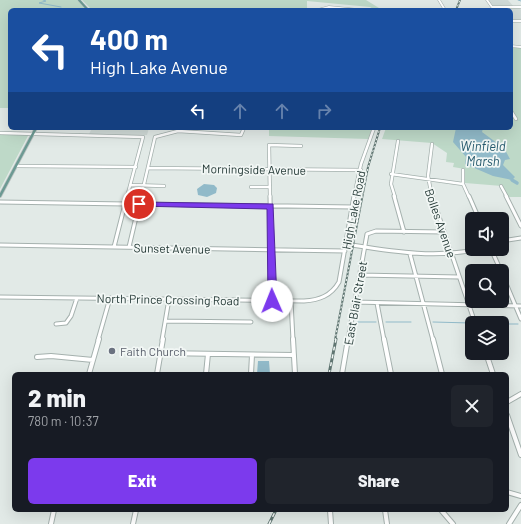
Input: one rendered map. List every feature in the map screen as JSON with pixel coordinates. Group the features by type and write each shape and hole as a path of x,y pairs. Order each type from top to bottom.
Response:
{"main road":[{"path":"79,0 86,8"},
{"path":"0,196 35,130"}],"street":[{"path":"487,0 492,7 521,7"},
{"path":"326,8 340,8"},
{"path":"513,114 516,119"},
{"path":"129,247 155,137 183,130 241,135 243,130"},
{"name":"High Lake Road","path":"333,291 339,282 366,147 373,130"},
{"path":"0,133 138,136 143,139 114,247"},
{"path":"398,141 391,174 392,190 404,232 444,232"},
{"name":"Bolles Avenue","path":"432,144 428,179 429,188 465,293"},
{"path":"272,301 269,145 301,146"},
{"path":"17,166 136,167"},
{"name":"Morningside Avenue","path":"148,168 361,170"},
{"path":"463,170 463,184 476,212"},
{"path":"391,174 463,184"},
{"path":"131,185 164,186"},
{"path":"501,186 521,226"},
{"path":"251,187 270,187"},
{"path":"0,202 126,204"},
{"path":"139,204 353,207"},
{"name":"East Blair Street","path":"342,372 366,236 369,232 404,232"},
{"path":"509,240 521,238"},
{"path":"346,244 386,252 410,254 451,253 465,251"},
{"name":"Sunset Avenue","path":"0,246 345,251"},
{"path":"410,254 441,372"},
{"path":"360,274 459,277"},
{"name":"North Prince Crossing Road","path":"0,297 291,301 316,300 333,291"},
{"path":"509,291 521,319"},
{"path":"56,324 66,323 72,316 77,298"},
{"path":"89,372 110,298"},
{"path":"157,372 169,299"},
{"path":"291,301 295,372"},
{"path":"355,302 465,304"},
{"path":"377,302 391,372"},
{"path":"509,306 521,306"},
{"path":"166,321 251,322"},
{"path":"160,353 294,355"},
{"path":"206,372 208,354"},
{"path":"36,357 48,355 71,359 92,360"},
{"path":"251,372 252,355"},
{"path":"488,360 492,372"},
{"path":"509,401 521,394"},
{"path":"509,421 521,455"},
{"path":"509,493 521,496"},
{"path":"509,524 521,505"},
{"path":"51,524 54,512"},
{"path":"133,524 136,512"},
{"path":"330,512 331,524"},
{"path":"385,512 387,524"},
{"path":"443,512 453,524"}],"shaded area":[{"path":"487,0 508,0 514,7 519,7 521,10 521,21 513,21 513,8 493,8"},
{"path":"91,130 148,130 147,135 89,134"}],"green space":[{"path":"0,0 78,0 85,8 8,8 8,108 0,108"},
{"path":"82,0 366,0 379,8 307,1 307,8 90,8"},
{"path":"513,47 521,47 521,197 508,197 502,186 465,183 465,169 453,167 454,163 446,162 447,153 432,143 382,139 385,130 513,130"},
{"path":"269,130 371,130 368,139 269,136"},
{"path":"0,134 29,134 0,189"}],"water":[{"name":"Winfield Marsh","path":"456,130 482,130 482,132 497,143 507,146 504,148 510,159 505,160 503,165 515,177 512,180 493,176 465,164 466,157 453,142"},
{"path":"204,184 214,185 217,188 216,193 207,197 198,195 197,189"},
{"path":"258,361 269,361 270,372 257,372"}],"waterway":[{"path":"43,0 46,1 39,3 61,7"},
{"path":"512,180 517,183"},
{"path":"358,322 376,322"},
{"path":"386,322 411,322"},
{"path":"433,322 465,323"},
{"path":"509,324 518,324"}],"railway":[{"path":"457,8 460,0"},
{"path":"335,340 368,167 379,130"},
{"path":"329,372 336,339"},
{"path":"269,524 275,512"}],"place":[{"name":"Faith Church","path":"112,351"}],"route":[{"path":"139,204 271,206 272,301"}]}
